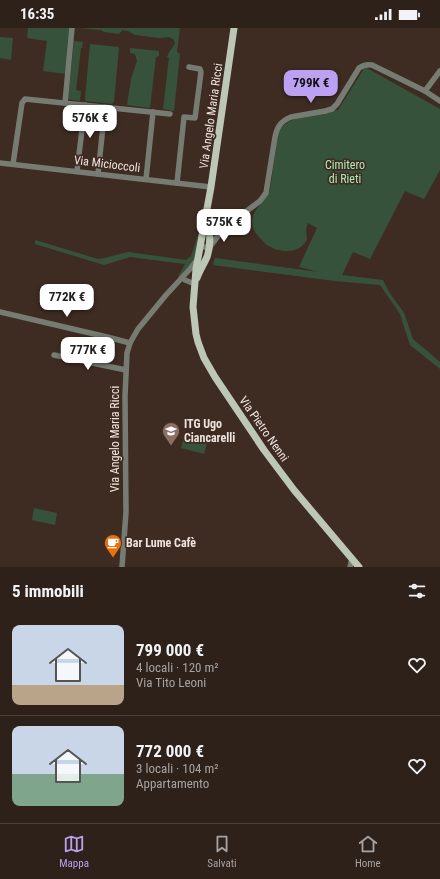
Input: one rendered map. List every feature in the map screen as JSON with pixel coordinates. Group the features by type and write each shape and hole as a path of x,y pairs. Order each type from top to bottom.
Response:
{"main road":[{"name":"Via Angelo Maria Ricci","path":"197,274 207,256 209,248 206,229 208,206 212,187 234,28"},
{"name":"Via Angelo Maria Ricci","path":"195,284 200,246 206,229"},
{"name":"Via Pietro Nenni","path":"195,284 193,307 194,327 204,358 224,392 264,450 294,490 359,567"}],"street":[{"path":"65,103 72,28"},
{"path":"200,246 209,248 224,228 260,201 266,193 275,137 280,124 291,117 332,109 337,104 359,68 362,66 367,64 372,65 440,101"},
{"path":"177,183 184,117 195,118 201,72 200,69 189,67"},
{"path":"425,92 440,71"},
{"path":"13,164 23,100 26,99 170,114"},
{"path":"77,171 85,105"},
{"path":"98,174 105,107"},
{"path":"146,179 153,112"},
{"name":"Via Micioccoli","path":"0,163 212,187"},
{"path":"206,229 224,228"},
{"path":"198,257 207,256"},
{"name":"Via Angelo Maria Ricci","path":"122,567 126,512 125,446 127,353 130,343 138,329 166,295 182,281 198,257"},
{"name":"Via Angelo Maria Ricci","path":"182,281 197,274"},
{"path":"182,281 195,284"},
{"path":"0,312 130,343"},
{"path":"54,355 126,370"},
{"path":"350,567 352,558"}],"green space":[{"path":"28,28 71,28 67,74 43,71 47,41 27,38"},
{"path":"77,28 180,28 177,51 180,54 174,111 163,109 169,58 167,57 175,43 173,39 169,37 159,38 135,35 128,31 122,30 119,34 104,32 101,30"},
{"path":"0,37 13,38 11,60 0,58"},
{"path":"74,41 83,42 76,90 81,91 80,101 68,99"},
{"path":"90,44 119,47 114,102 112,104 86,101 85,99"},
{"path":"130,48 159,51 159,56 156,57 150,108 127,105 131,79 137,61 135,54 130,53"},
{"name":"Cimitero di Rieti","path":"365,67 440,109 440,170 424,199 405,191 370,259 353,252 342,275 383,280 389,292 404,313 413,339 440,362 440,369 410,345 400,314 380,285 335,281 213,265 215,258 319,272 299,267 317,228 308,223 306,229 307,240 303,245 295,250 285,251 266,245 255,231 252,222 253,217 254,213 268,195 270,190 278,134 282,127 296,118 338,110"},
{"path":"199,232 195,263 186,275 178,277 185,264 130,257 104,265 35,244 35,240 98,259 128,252 186,260 191,256"},
{"path":"184,437 207,443 204,454 181,448"},
{"path":"34,508 57,513 55,525 32,520"}],"place":[{"name":"ITG Ugo Ciancarelli","path":"171,446"},
{"name":"Bar Lume Cafè","path":"113,558"}]}
